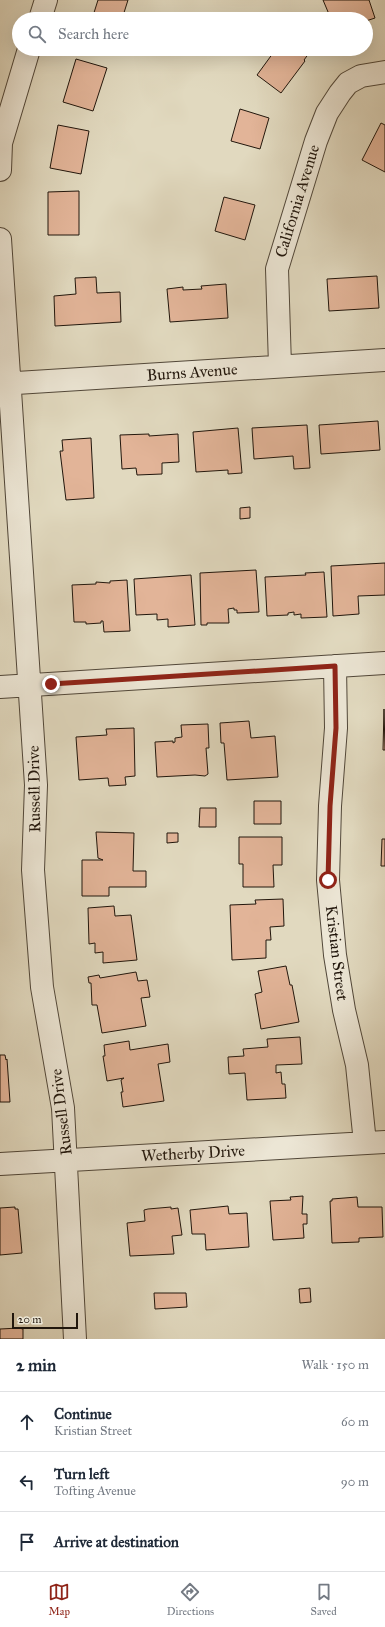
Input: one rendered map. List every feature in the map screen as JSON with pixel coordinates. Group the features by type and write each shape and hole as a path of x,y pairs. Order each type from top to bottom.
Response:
{"street":[{"path":"42,12 46,0"},
{"path":"0,170 1,143 27,56"},
{"name":"California Avenue","path":"280,366 277,269 316,141 327,113 340,92 348,83 361,76 385,72"},
{"name":"Russell Drive","path":"0,238 4,383 30,685 36,785 33,870 42,987 63,1108 67,1160 75,1339"},
{"name":"Burns Avenue","path":"4,383 385,360"},
{"path":"0,687 385,663"},
{"name":"Kristian Street","path":"335,666 336,728 330,806 328,880 335,955 344,1010 375,1142"},
{"name":"Wetherby Drive","path":"0,1164 375,1142"}],"building":[{"path":"98,0 128,0 124,12 94,12"},
{"path":"323,0 369,0 373,12 328,12"},
{"path":"271,56 307,56 304,60 305,61 281,93 257,75"},
{"path":"76,59 107,68 93,111 63,102"},
{"path":"240,109 269,118 260,149 231,141"},
{"path":"381,123 385,125 385,172 362,160"},
{"path":"58,125 89,131 81,174 50,168"},
{"path":"79,191 79,235 48,235 48,192"},
{"path":"224,197 255,205 245,240 215,231"},
{"path":"377,276 379,308 329,311 327,279"},
{"path":"96,277 97,293 120,292 121,322 55,326 54,296 76,294 75,278"},
{"path":"226,284 228,318 170,322 167,289 183,287 183,290 202,289 201,286"},
{"path":"378,421 380,450 321,454 319,425"},
{"path":"307,425 310,468 294,469 293,456 254,459 252,428"},
{"path":"238,428 242,473 228,474 228,470 196,472 193,432"},
{"path":"149,434 149,436 178,434 179,462 162,463 162,474 137,475 136,468 122,469 120,435"},
{"path":"91,438 94,498 66,500 60,451 63,451 62,440"},
{"path":"250,507 250,518 240,519 240,508"},
{"path":"385,563 385,595 358,596 359,614 333,616 331,566"},
{"path":"256,570 259,612 237,613 237,610 234,610 234,608 228,609 229,623 207,623 207,625 201,625 200,573"},
{"path":"324,572 327,617 301,618 301,614 294,615 294,612 288,613 288,615 267,616 265,577 306,575 305,573"},
{"path":"191,575 195,625 168,627 168,619 157,620 157,614 136,615 134,579"},
{"path":"127,580 130,631 104,632 103,621 101,621 101,623 86,624 86,622 74,622 72,585 96,584 96,582 110,583 110,581"},
{"path":"384,709 385,750 383,750"},
{"path":"249,721 251,738 275,736 278,777 227,780 224,743 221,743 220,723"},
{"path":"208,724 209,748 206,748 208,774 205,776 195,775 157,777 155,742 175,742 175,738 182,737 181,725"},
{"path":"134,728 135,776 125,777 126,785 109,786 108,778 79,780 76,737 107,735 106,729"},
{"path":"254,801 281,801 281,824 254,824"},
{"path":"200,808 216,808 216,827 199,827"},
{"path":"96,832 134,833 133,871 146,871 146,887 109,887 109,896 82,896 82,860 103,860 98,858"},
{"path":"167,833 178,833 178,842 167,843"},
{"path":"239,837 282,837 282,865 273,865 274,887 243,887 243,864 239,864"},
{"path":"382,839 385,839 385,866 381,866"},
{"path":"283,899 284,926 270,927 271,940 266,940 266,958 232,960 230,905 256,904 255,900"},
{"path":"114,906 115,916 131,915 137,960 103,963 103,952 95,953 95,943 89,944 88,908"},
{"path":"286,966 290,985 292,985 299,1022 261,1029 255,994 262,992 258,971"},
{"path":"136,972 138,981 147,980 150,997 141,998 146,1026 102,1033 97,1005 92,1005 91,983 89,983 88,977 99,975 100,978"},
{"path":"300,1037 302,1064 276,1065 276,1073 281,1072 282,1084 285,1084 286,1098 247,1100 245,1073 229,1074 228,1057 244,1056 243,1049 268,1047 267,1039"},
{"path":"129,1041 130,1050 168,1044 170,1062 158,1064 164,1101 123,1107 121,1080 124,1078 107,1081 103,1056 105,1056 104,1045"},
{"path":"0,1055 5,1055 6,1060 7,1059 10,1102 0,1102"},
{"path":"303,1196 302,1214 307,1214 307,1224 303,1224 304,1238 273,1240 270,1201 291,1200 290,1197"},
{"path":"357,1197 358,1207 382,1207 383,1237 359,1238 359,1242 332,1243 330,1201 332,1201 332,1199"},
{"path":"228,1206 229,1214 247,1213 249,1247 206,1250 205,1234 192,1234 190,1210"},
{"path":"15,1207 15,1209 18,1209 22,1253 0,1255 0,1208"},
{"path":"171,1207 171,1209 178,1208 182,1235 172,1236 174,1254 130,1256 127,1223 145,1221 144,1210"},
{"path":"310,1288 311,1302 300,1303 299,1289"},
{"path":"154,1293 186,1293 187,1307 155,1309"},
{"path":"0,1329 23,1329 23,1339 0,1339"}],"route":[{"path":"51,684 335,666 336,728 330,806 328,880"}]}
